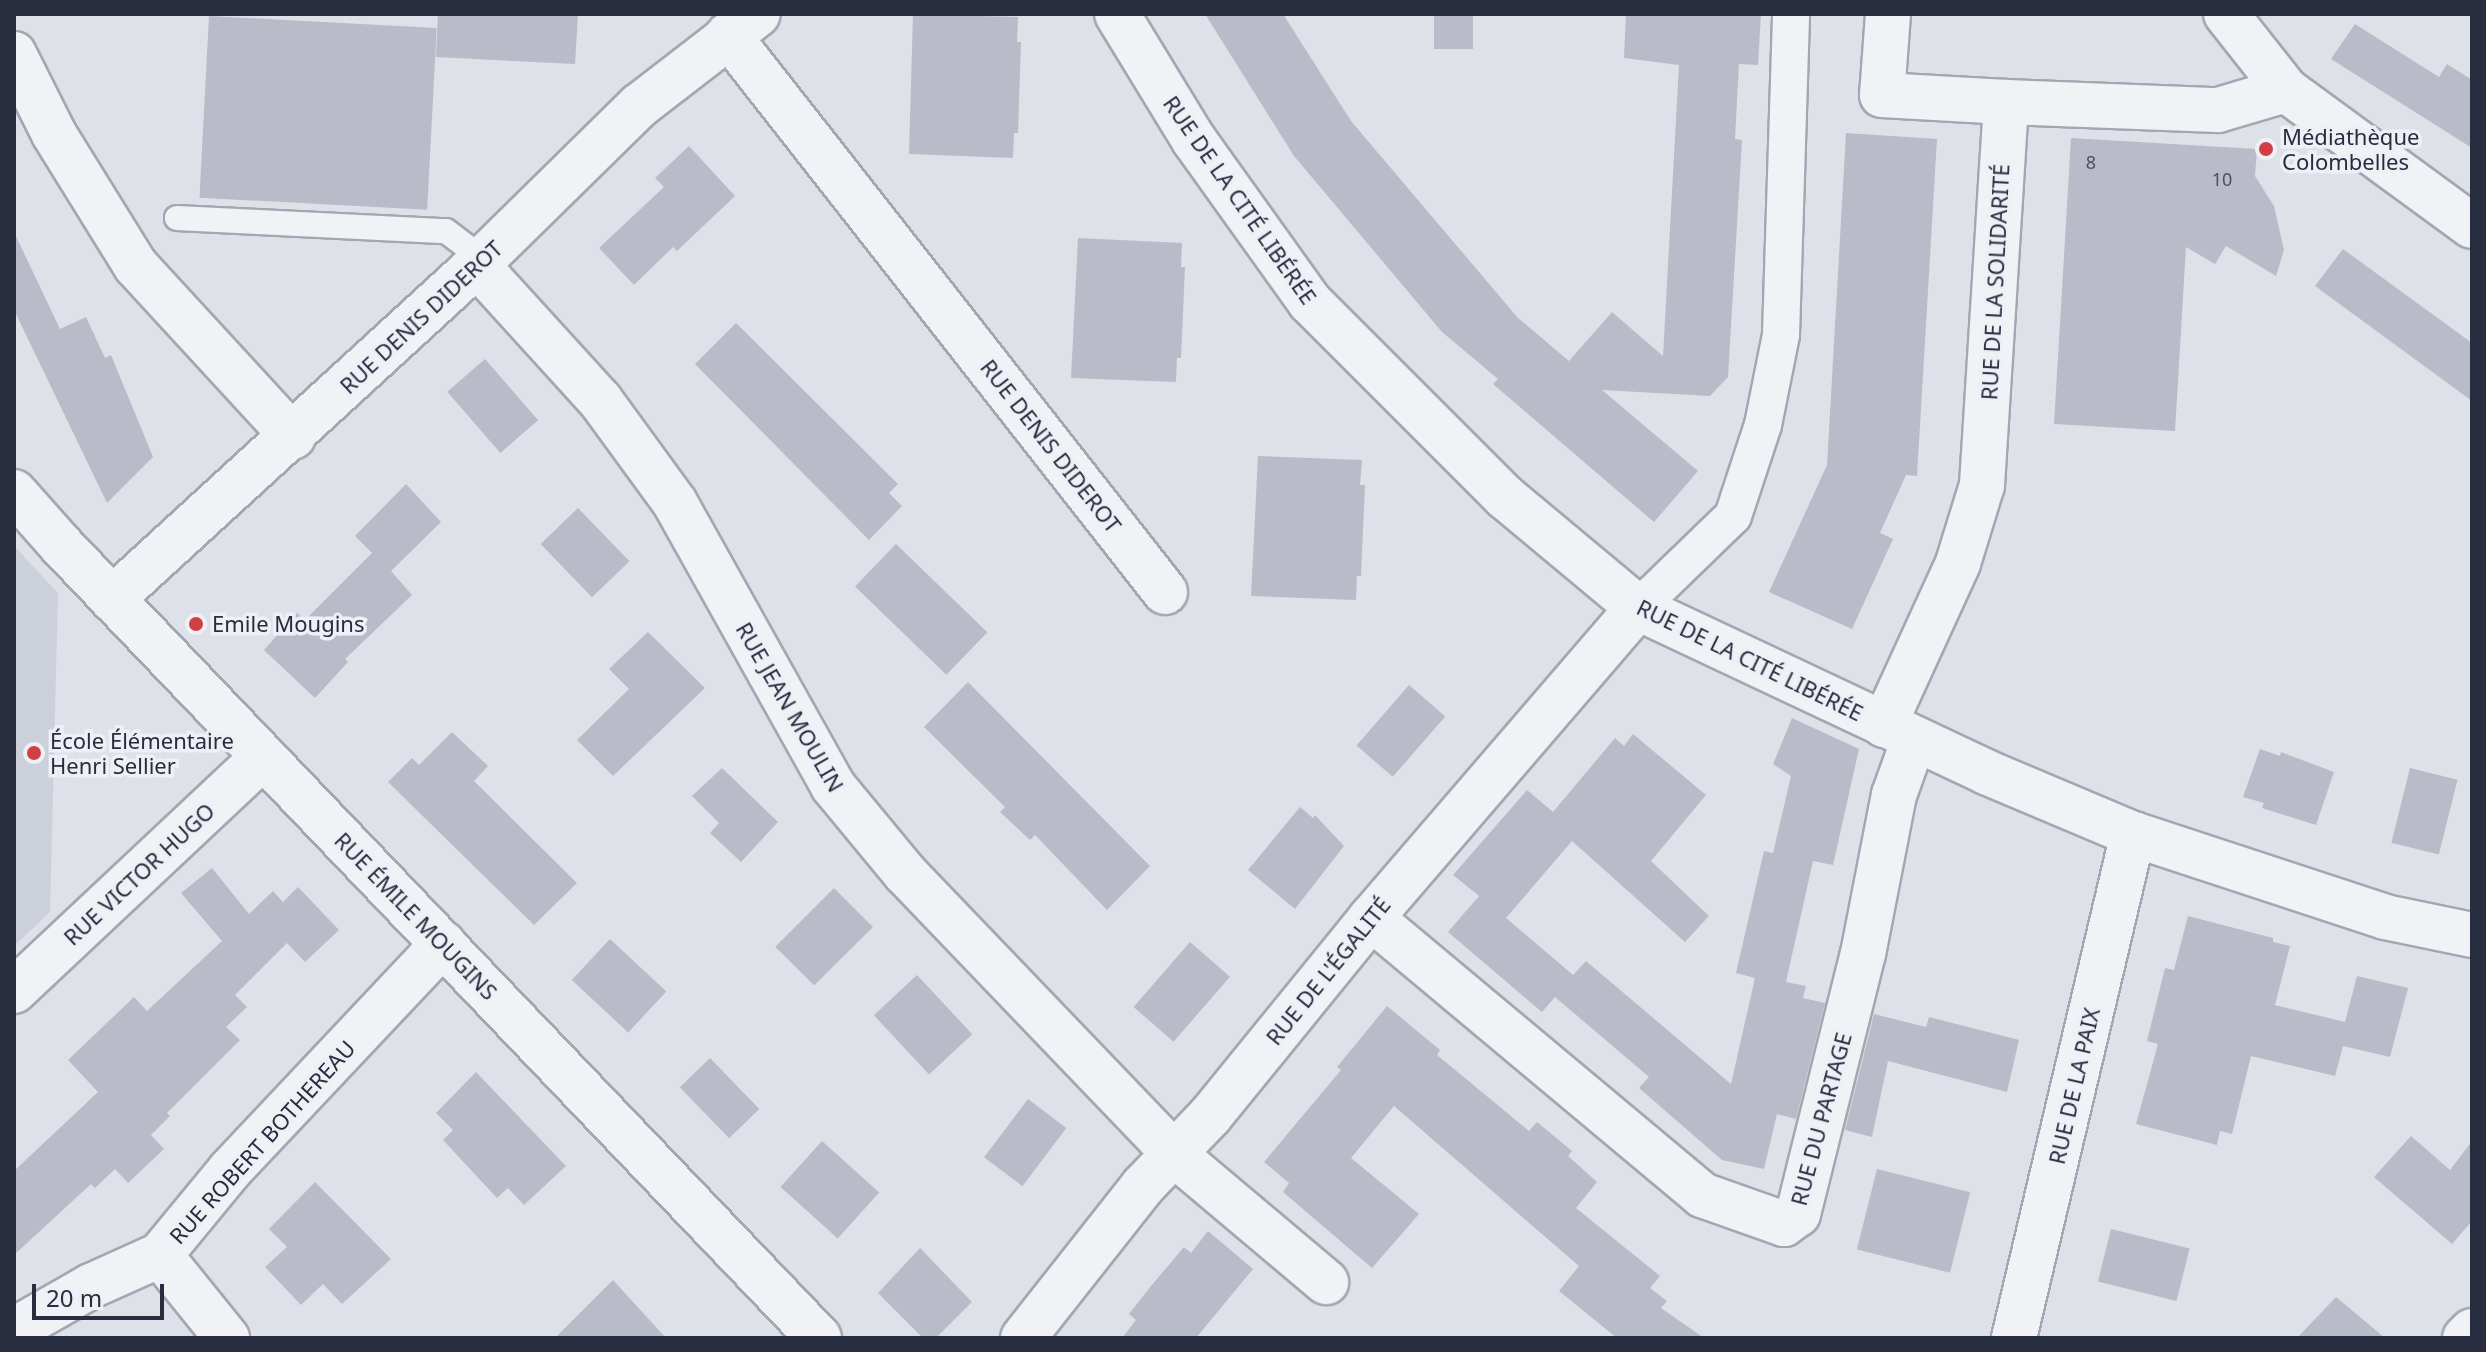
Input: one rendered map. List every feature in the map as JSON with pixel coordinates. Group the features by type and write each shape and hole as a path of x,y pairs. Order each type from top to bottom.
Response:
{"street":[{"name":"RUE DE LA CITÉ LIBÉRÉE","path":"1117,14 1194,140 1310,302 1505,497 1638,608 1899,732 2133,834 2385,917 2472,935"},
{"path":"1638,608 1733,516 1763,425 1781,335 1791,14"},
{"path":"1888,14 1882,95 2218,110 2286,90"},
{"path":"2226,14 2286,90 2472,226"},
{"name":"RUE DENIS DIDEROT","path":"112,599 293,437 480,262 639,106 743,24 1165,592"},
{"path":"14,54 54,134 136,266 293,437"},
{"name":"RUE DE LA SOLIDARITÉ","path":"1899,732 1982,485 2006,102"},
{"name":"RUE JEAN MOULIN","path":"480,262 600,400 675,503 833,786 905,873 1174,1154 1326,1282"},
{"name":"RUE ÉMILE MOUGINS","path":"14,492 112,599 819,1338"},
{"name":"RUE DE L'ÉGALITÉ","path":"1023,1338 1143,1186 1210,1116 1371,918 1638,608"},
{"name":"RUE DU PARTAGE","path":"1371,918 1702,1195 1784,1224 1798,1214 1863,954 1894,795 1899,732"},
{"name":"RUE VICTOR HUGO","path":"14,991 263,757"},
{"name":"RUE DE LA PAIX","path":"2014,1338 2133,834"},
{"name":"RUE ROBERT BOTHEREAU","path":"14,1330 91,1286 160,1255 230,1170 443,944"},
{"path":"160,1255 227,1338"},
{"path":"2465,1338 2472,1331"}],"lane":[{"path":"177,218 446,231 480,262"}],"shaded area":[{"name":"École Élémentaire Henri Sellier","path":"14,546 58,593 50,912 14,946"}],"building":[{"path":"438,14 578,14 575,64 436,57"},
{"path":"913,14 1018,17 1017,42 1021,42 1018,133 1014,133 1013,158 909,154"},
{"path":"1205,14 1283,14 1351,121 1518,318 1569,361 1612,312 1663,356 1679,65 1624,58 1626,14 1761,14 1758,65 1739,64 1735,139 1742,140 1728,377 1710,396 1602,390 1698,471 1654,522 1493,384 1498,379 1442,332 1294,156"},
{"path":"1434,14 1473,14 1473,49 1434,49"},
{"path":"209,16 437,28 427,210 199,198"},
{"path":"2355,24 2439,77 2447,64 2472,80 2472,148 2331,59"},
{"path":"1846,133 1937,139 1917,476 1906,475 1880,533 1893,539 1852,629 1769,592 1827,465"},
{"path":"2071,138 2257,149 2255,176 2274,206 2284,250 2276,276 2226,246 2215,264 2186,247 2175,431 2054,424"},
{"path":"689,146 735,196 677,251 673,247 634,285 599,248 664,187 655,178"},
{"path":"14,232 60,329 86,317 105,358 111,355 153,457 107,503 14,310"},
{"path":"1078,238 1182,243 1181,267 1185,267 1181,358 1177,358 1176,382 1071,378"},
{"path":"2343,249 2472,343 2472,401 2315,286"},
{"path":"736,323 898,484 889,493 902,506 869,540 695,364"},
{"path":"485,359 538,420 500,453 447,392"},
{"path":"1258,456 1362,460 1360,485 1365,485 1361,576 1357,576 1356,600 1251,596"},
{"path":"406,484 441,522 391,571 412,595 345,659 348,662 315,698 264,650 297,613 305,620 372,553 355,536"},
{"path":"578,508 629,561 592,597 541,544"},
{"path":"896,544 987,632 946,675 855,586"},
{"path":"648,632 705,688 613,776 577,740 629,689 609,669"},
{"path":"968,682 1150,866 1107,910 1035,835 1030,840 1000,812 1005,807 924,727"},
{"path":"1409,685 1445,716 1393,777 1357,745"},
{"path":"1792,718 1859,749 1833,865 1813,861 1786,982 1806,986 1803,998 1825,1003 1796,1119 1777,1114 1764,1169 1722,1160 1639,1088 1649,1077 1555,997 1542,1012 1448,932 1479,896 1453,875 1527,790 1553,812 1615,738 1624,746 1633,734 1706,795 1651,861 1709,916 1685,942 1572,841 1506,918 1573,975 1586,961 1731,1084 1755,978 1736,973 1764,851 1773,853 1791,776 1773,764"},
{"path":"452,732 488,766 474,781 577,883 534,925 388,782 412,758 419,765"},
{"path":"2260,749 2280,756 2281,752 2334,772 2316,825 2262,808 2264,803 2243,797"},
{"path":"722,768 778,822 741,862 710,833 719,823 692,796"},
{"path":"2410,768 2458,780 2439,855 2391,843"},
{"path":"1300,807 1313,818 1315,815 1344,846 1295,909 1248,870"},
{"path":"212,868 249,914 273,891 283,902 298,887 339,930 305,962 287,943 235,995 247,1007 226,1027 240,1040 167,1113 170,1116 151,1135 164,1149 128,1183 115,1169 95,1188 91,1184 14,1255 14,1171 98,1092 68,1060 134,997 147,1011 222,941 181,893"},
{"path":"834,888 873,927 814,986 775,947"},
{"path":"2188,916 2273,938 2273,942 2290,946 2275,1005 2345,1022 2357,976 2408,988 2390,1057 2343,1046 2335,1076 2251,1056 2232,1134 2220,1131 2217,1145 2136,1124 2158,1044 2147,1041 2165,968 2174,970"},
{"path":"610,939 666,992 628,1032 572,980"},
{"path":"1190,942 1230,977 1174,1042 1134,1007"},
{"path":"917,975 972,1034 929,1074 874,1015"},
{"path":"1387,1006 1440,1050 1437,1055 1529,1131 1537,1122 1572,1151 1568,1156 1597,1182 1576,1208 1660,1276 1650,1288 1667,1301 1661,1308 1704,1338 1617,1338 1559,1291 1579,1266 1394,1106 1351,1158 1419,1214 1372,1268 1283,1192 1289,1183 1264,1162 1341,1070 1337,1067"},
{"path":"1874,1014 1926,1027 1929,1017 2019,1040 2007,1092 1888,1061 1872,1137 1845,1130"},
{"path":"710,1058 759,1109 729,1138 680,1087"},
{"path":"476,1072 566,1166 524,1205 508,1188 497,1198 443,1140 453,1130 436,1113"},
{"path":"1028,1099 1066,1128 1022,1186 984,1157"},
{"path":"2411,1136 2450,1170 2472,1141 2472,1221 2452,1244 2374,1177"},
{"path":"822,1141 879,1193 838,1239 781,1187"},
{"path":"1877,1169 1970,1192 1950,1273 1857,1250"},
{"path":"315,1182 391,1259 342,1304 323,1284 301,1305 265,1267 287,1247 269,1229"},
{"path":"2111,1229 2190,1249 2177,1301 2098,1281"},
{"path":"1208,1231 1253,1269 1196,1338 1122,1338 1136,1320 1129,1314 1151,1286 1184,1247 1191,1253"},
{"path":"920,1248 972,1302 936,1338 923,1338 878,1293"},
{"path":"613,1280 666,1338 555,1338"},
{"path":"2336,1297 2385,1338 2297,1338"}],"place":[{"name":"Médiathèque Colombelles","path":"2266,149"},
{"name":"Emile Mougins","path":"196,624"},
{"name":"École Élémentaire Henri Sellier","path":"34,753"}]}
